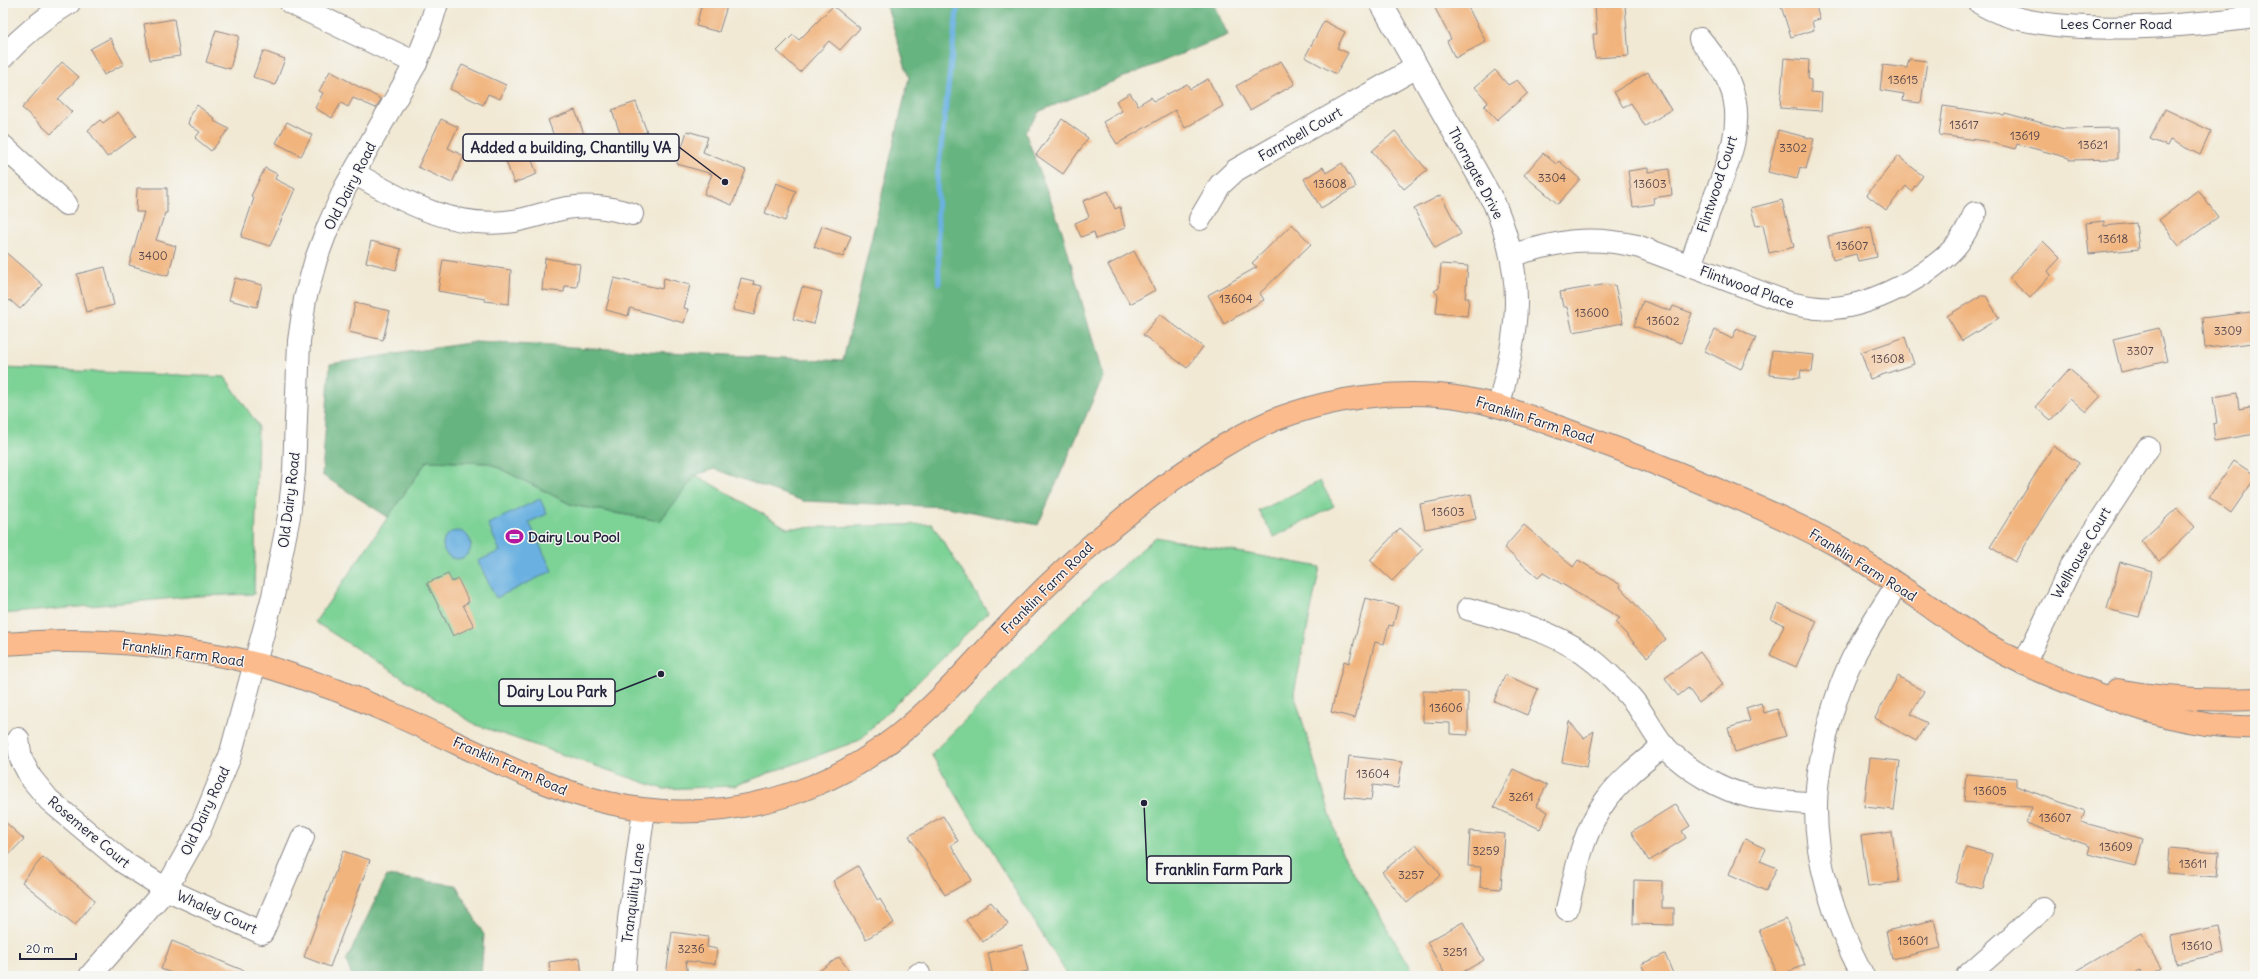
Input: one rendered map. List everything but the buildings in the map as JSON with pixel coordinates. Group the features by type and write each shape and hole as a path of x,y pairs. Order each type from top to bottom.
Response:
{"main road":[{"name":"Franklin Farm Road","path":"3,644 65,641 127,644 234,658 343,692 527,777 570,794 605,804 644,810 682,812 719,810 759,803 821,783 856,765 900,736 934,705 1070,562 1106,531 1189,469 1252,430 1279,418 1322,405 1366,396 1394,394 1438,395 1485,401 1636,455 1782,517 1840,548 1988,645 2024,664 2072,684 2148,713 2193,723 2238,727 2255,726"},
{"name":"Franklin Farm Road","path":"2072,684 2153,697 2186,700 2255,699"}],"street":[{"path":"3,57 21,37 46,17 69,3"},
{"path":"291,3 416,62"},
{"name":"Old Dairy Road","path":"90,976 166,890 200,829 230,756 273,596 289,516 294,471 300,340 306,299 316,259 328,226 354,173 416,62 428,33 437,3"},
{"name":"Thorngate Drive","path":"1382,3 1494,203 1512,255 1517,311 1514,339 1499,406"},
{"name":"Lees Corner Road","path":"1980,3 2014,19 2075,26 2140,26 2255,17"},
{"name":"Flintwood Court","path":"1690,266 1733,145 1736,123 1735,101 1730,85 1718,62 1700,39"},
{"name":"Farmbell Court","path":"1200,219 1220,185 1236,170 1417,67"},
{"path":"3,146 66,204"},
{"path":"354,173 409,204 436,214 464,220 512,221 565,208 588,206 607,207 632,214"},
{"name":"Flintwood Place","path":"1512,255 1562,241 1587,239 1613,241 1637,246 1789,304 1810,308 1833,309 1855,306 1889,293 1937,264 1955,247 1967,230 1975,213"},
{"name":"Wellhouse Court","path":"2024,664 2073,563 2116,494 2148,448"},
{"path":"1864,976 1839,925 1827,884 1817,831 1816,804 1824,745 1842,683 1857,650 1897,585"},
{"path":"1468,609 1533,628 1554,636 1583,653 1609,674 1632,699 1664,745 1686,765 1709,780 1730,790 1752,797 1816,804"},
{"name":"Rosemere Court","path":"18,739 21,759 31,778 49,800 123,862 166,890"},
{"path":"1567,909 1582,848 1594,819 1606,800 1628,775 1664,745"},
{"name":"Tranquility Lane","path":"624,976 629,919 644,810"},
{"name":"Whaley Court","path":"166,890 262,933 303,837"},
{"path":"1967,976 2043,909"}],"green space":[{"path":"886,3 1213,3 1228,35 1040,111 1025,132 1062,231 1103,377 1038,525 947,507 803,501 714,469 696,475 660,521 572,505 489,463 427,461 388,517 322,475 330,364 475,342 843,361 909,78"},
{"path":"3,368 225,377 258,425 254,594 197,596 3,614"},
{"path":"427,461 489,463 572,505 660,521 696,475 787,528 932,524 988,612 860,740 734,786 663,789 476,725 315,622"},
{"path":"1320,481 1334,506 1274,537 1259,511"},
{"path":"1156,537 1320,567 1294,693 1341,851 1416,976 1068,976 931,754 1098,587"},
{"path":"387,876 456,885 484,935 481,976 352,976 346,961"}],"water":[{"name":"Dairy Lou Pool","path":"540,499 547,514 529,522 552,571 496,598 478,561 500,551 488,524"},
{"path":"457,531 467,535 471,545 467,555 457,559 447,555 443,545 447,535"}],"waterway":[{"path":"939,283 937,181 958,3"}],"place":[{"name":"Added a building, Chantilly VA","path":"725,182"},
{"name":"Dairy Lou Pool","path":"515,537"},
{"name":"Dairy Lou Park","path":"661,674"},
{"name":"Franklin Farm Park","path":"1144,803"}]}
